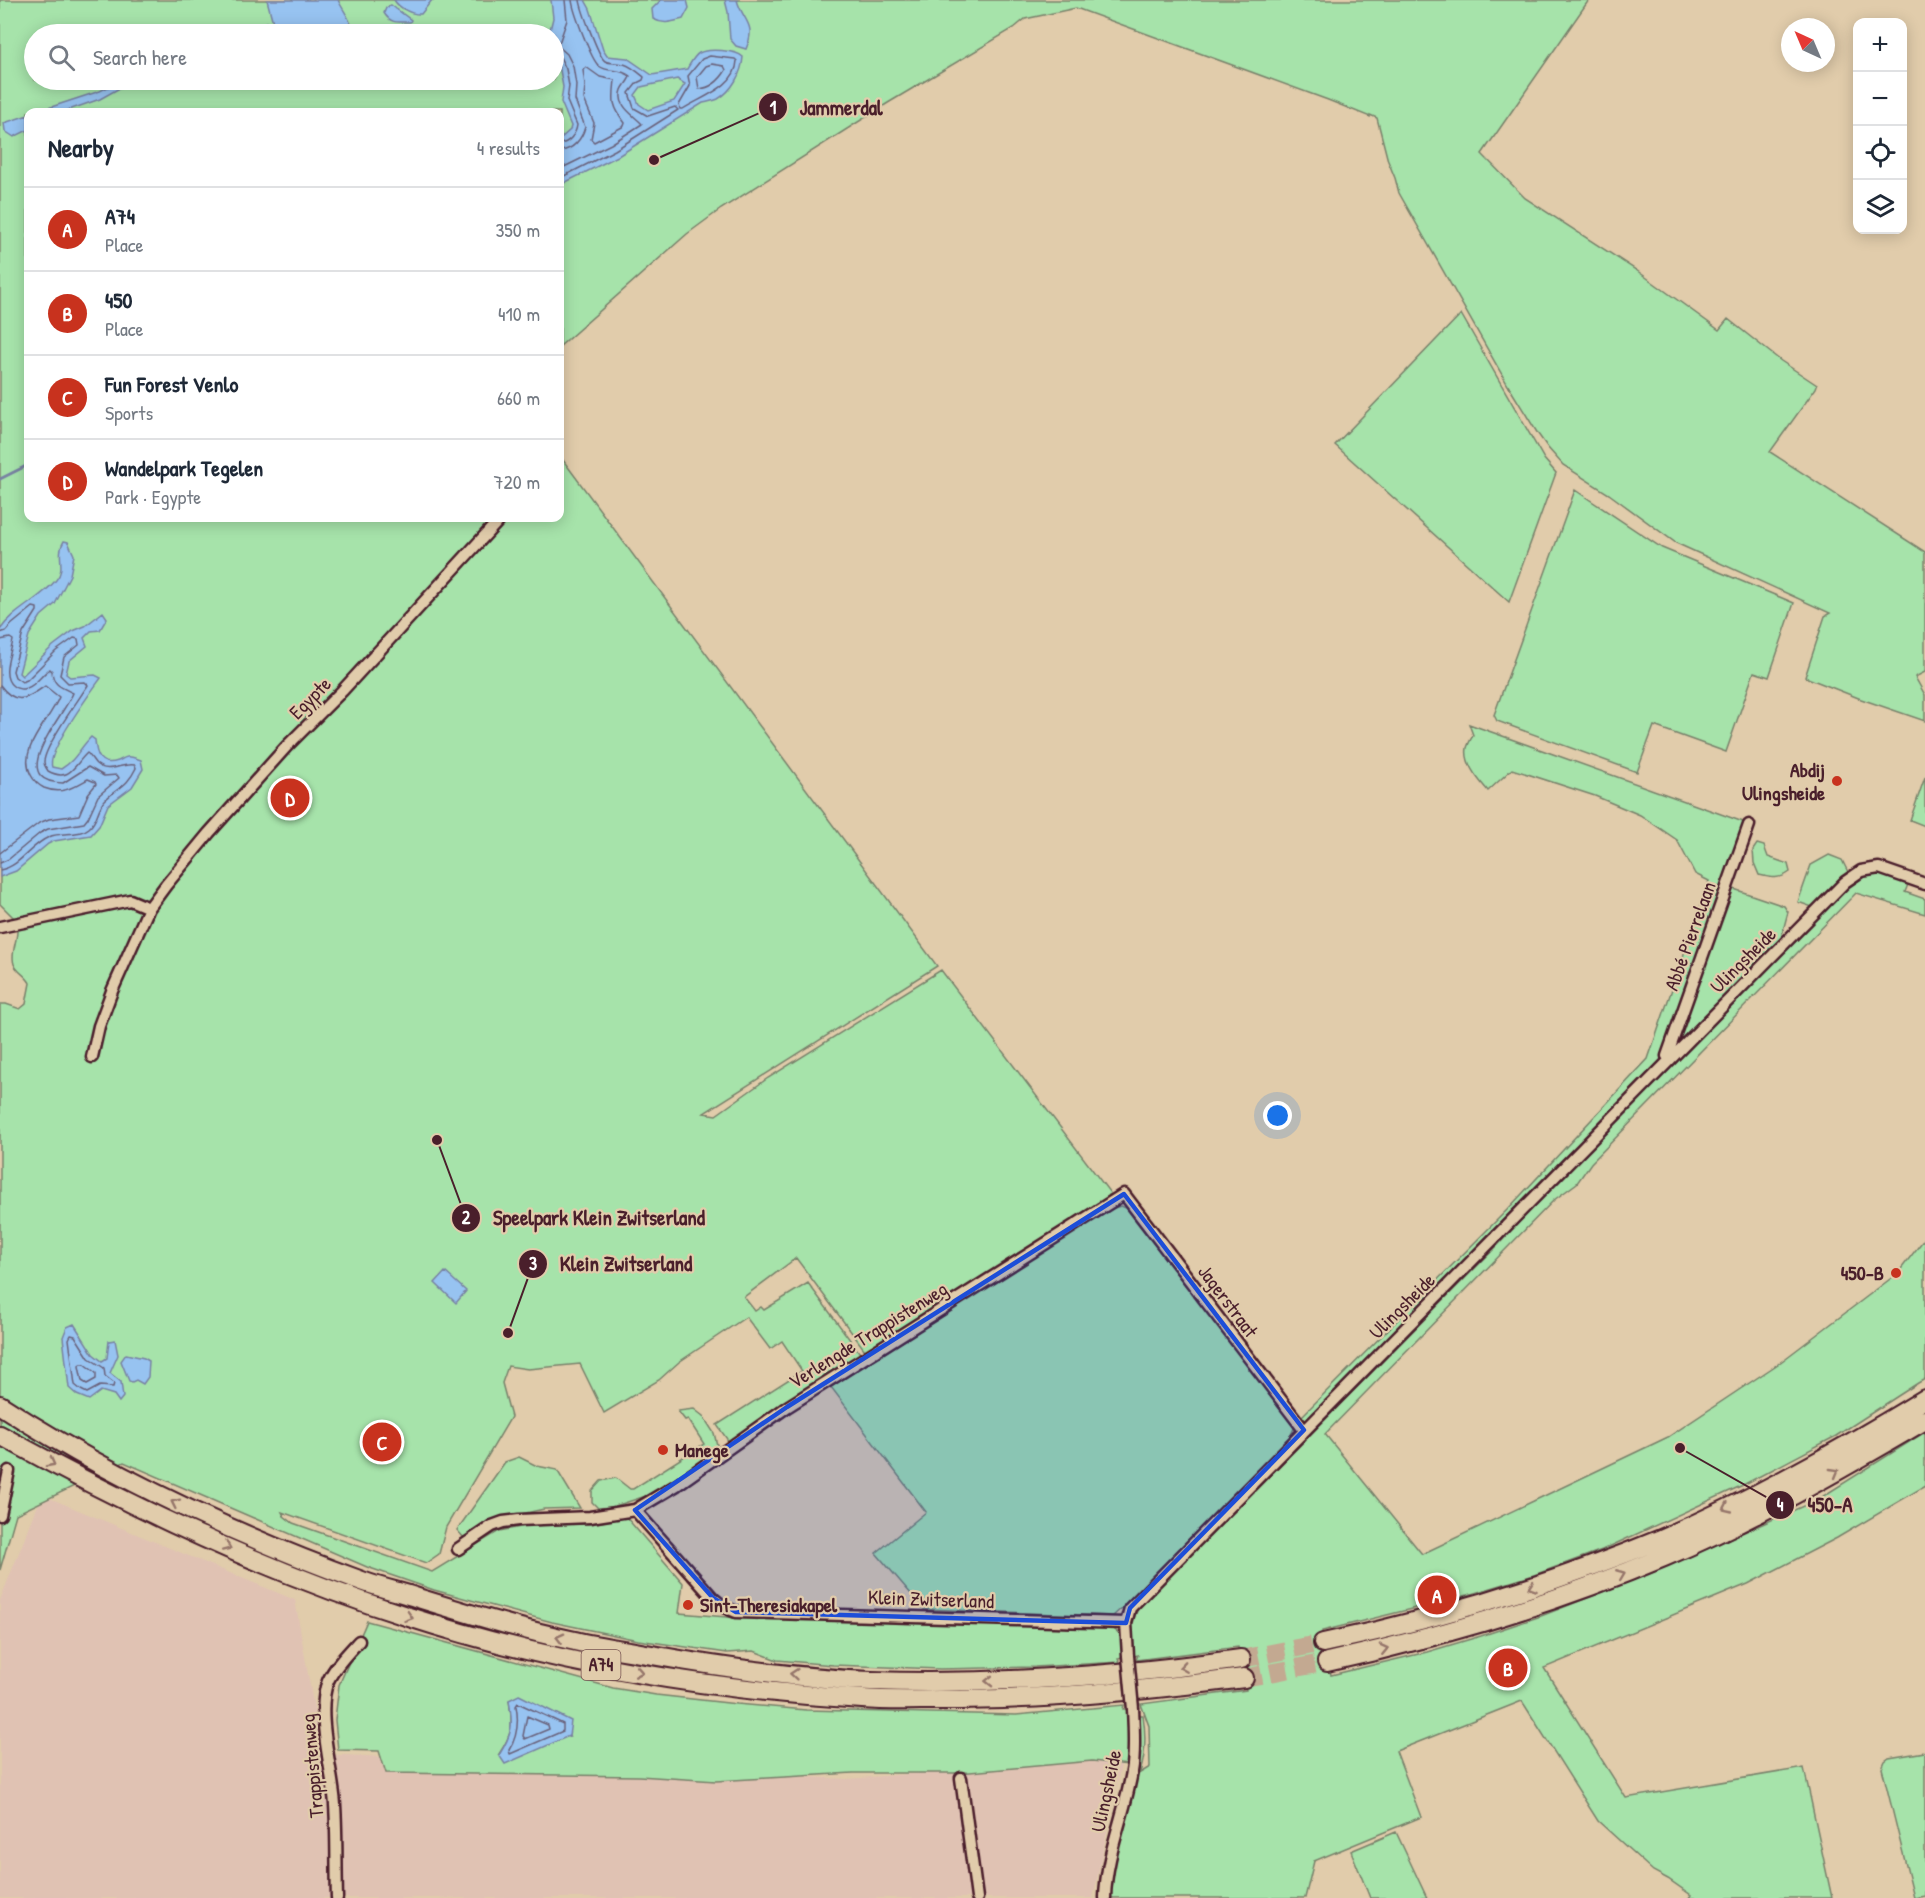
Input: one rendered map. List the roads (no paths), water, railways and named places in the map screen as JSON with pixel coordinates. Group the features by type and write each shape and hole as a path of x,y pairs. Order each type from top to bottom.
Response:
{"highway":[{"path":"1925,1399 1866,1435 1761,1491 1662,1538 1588,1568 1325,1652 1387,1649 1479,1624 1665,1556 1819,1482 1925,1420"},
{"name":"A74","path":"0,1406 68,1446 174,1503 276,1547 366,1582 485,1619 576,1641 725,1667 869,1681 993,1682 1089,1677 1241,1659"},
{"name":"A74","path":"0,1435 166,1520 265,1564 409,1617 486,1640 561,1658 746,1689 864,1699 997,1700 1089,1696 1244,1678"}],"street":[{"name":"Egypte","path":"92,1057 99,1026 112,991 149,908 208,833 286,746 342,691 497,522"},
{"name":"Abbé Pierrelaan","path":"1670,1059 1667,1056 1749,825"},
{"name":"Ulingsheide","path":"1104,1898 1111,1854 1133,1767 1135,1738 1126,1623 1130,1608 1845,882 1861,871 1879,868 1925,884"},
{"path":"0,927 130,900 149,908"},
{"name":"Jagerstraat","path":"1124,1194 1304,1430"},
{"name":"Verlengde Trappistenweg","path":"635,1510 677,1485 787,1407 1124,1194"},
{"path":"0,1515 9,1471"},
{"path":"458,1549 492,1526 503,1522 590,1517 635,1510"},
{"name":"Klein Zwitserland","path":"635,1510 713,1598 723,1608 736,1612 1126,1623"},
{"name":"Trappistenweg","path":"337,1898 335,1804 325,1731 324,1700 328,1682 338,1665 359,1641"},
{"path":"961,1778 977,1898"}],"water":[{"path":"267,0 338,0 351,24 273,24"},
{"path":"394,0 432,0 421,14 417,14 402,8"},
{"path":"551,0 585,0 607,56 627,58 652,75 687,69 697,54 703,51 734,53 743,57 742,63 732,86 723,96 703,103 618,156 564,183 564,135 571,126 561,102 564,90 564,24 552,24","holes":["677,79 685,84 674,101 648,110 639,104 635,95 641,87"]},
{"path":"661,0 687,0 689,8 683,19 661,22 653,19 652,9"},
{"path":"725,0 737,0 748,23 750,33 746,49 736,46 730,39"},
{"path":"391,5 411,20 410,22 395,22 389,19 384,13"},
{"path":"116,90 100,99 74,108 48,108 100,91"},
{"path":"24,116 24,132 14,137 5,131 4,123"},
{"path":"64,541 68,542 74,555 70,575 55,604 41,616 29,635 19,673 22,676 53,646 103,612 107,618 100,630 91,631 84,638 87,646 69,661 66,674 70,677 95,675 101,678 62,736 52,759 52,767 61,769 74,758 91,737 95,740 96,750 103,761 112,762 132,757 141,760 143,769 132,787 108,805 99,826 91,835 54,841 16,871 0,877 0,630 12,616 56,580 61,571 60,551"},
{"path":"445,1272 466,1291 456,1303 435,1283"},
{"path":"74,1324 93,1354 102,1361 107,1358 109,1341 115,1340 118,1355 110,1373 121,1382 123,1397 119,1402 114,1395 101,1391 89,1400 77,1395 69,1388 63,1337 67,1327"},
{"path":"126,1354 149,1361 148,1377 143,1384 136,1380 129,1381 121,1361"},
{"path":"519,1695 571,1721 569,1736 505,1764 499,1755 511,1729 509,1700"}],"waterway":[{"path":"0,479 24,467"}],"tunnel":[{"path":"1241,1659 1323,1643"},
{"path":"1244,1678 1327,1662"}],"place":[{"name":"Jammerdal","path":"654,160"},
{"name":"Abdij Ulingsheide","path":"1837,781"},
{"name":"Wandelpark Tegelen","path":"290,798"},
{"name":"Speelpark Klein Zwitserland","path":"437,1140"},
{"name":"450-B","path":"1896,1273"},
{"name":"Klein Zwitserland","path":"508,1333"},
{"name":"Fun Forest Venlo","path":"382,1442"},
{"name":"450-A","path":"1680,1448"},
{"name":"Manege","path":"663,1450"},
{"name":"A74","path":"1437,1595"},
{"name":"Sint-Theresiakapel","path":"688,1605"},
{"name":"450","path":"1508,1668"}]}
